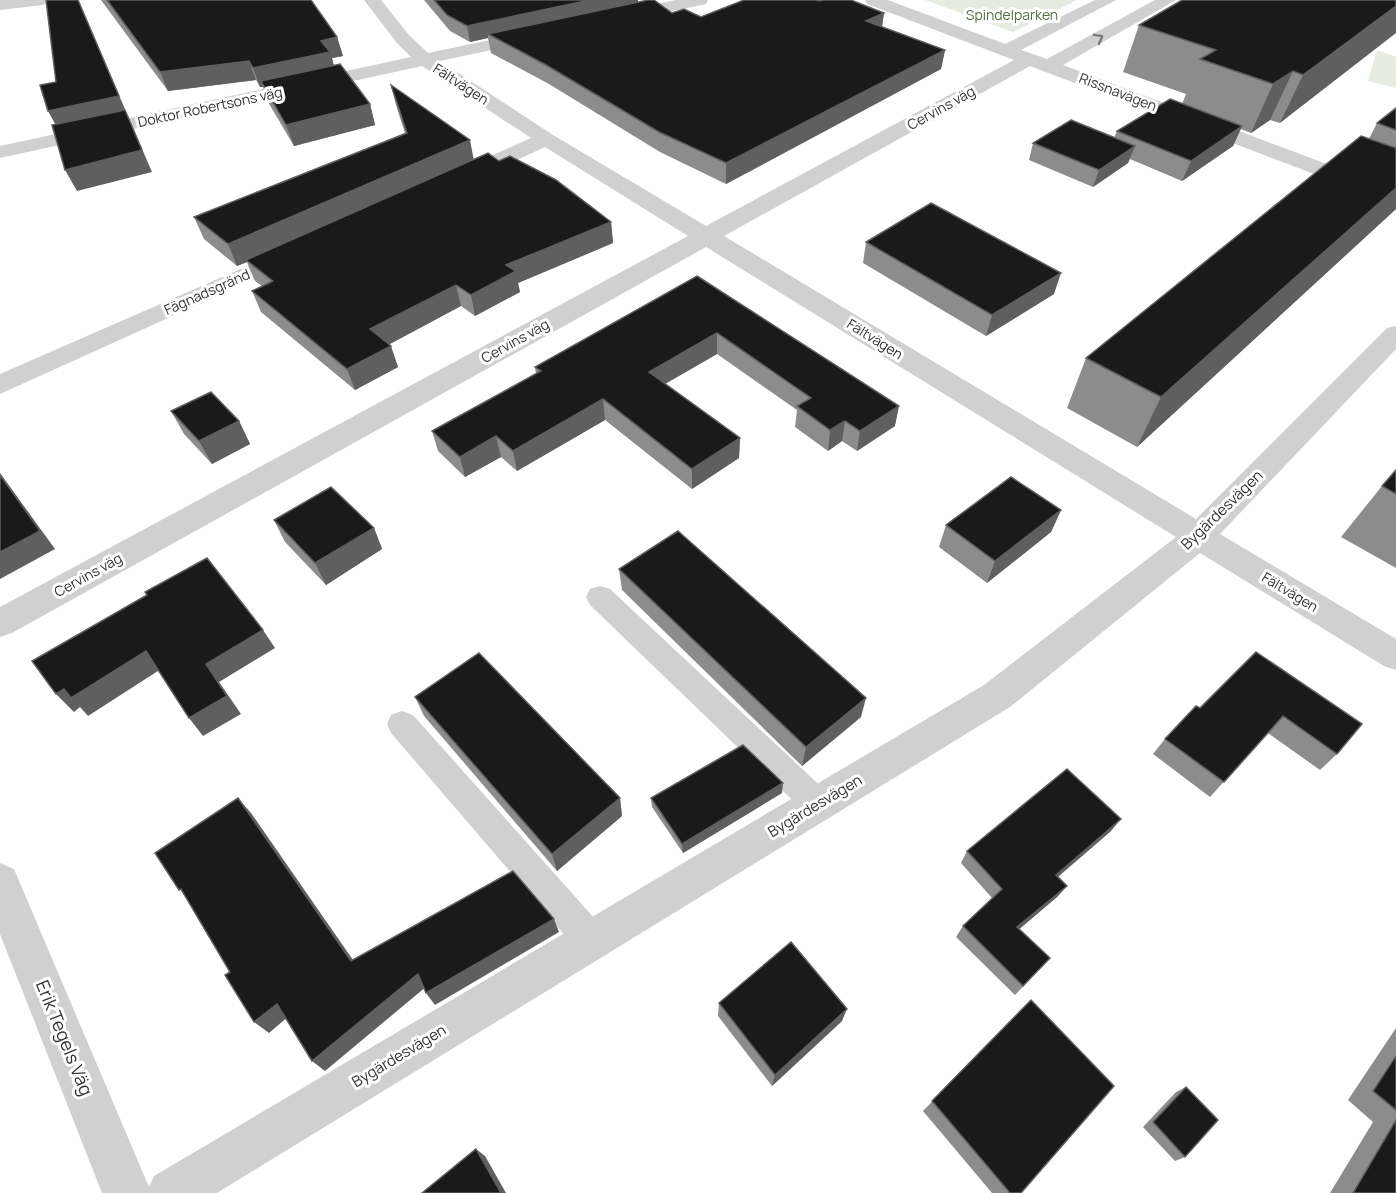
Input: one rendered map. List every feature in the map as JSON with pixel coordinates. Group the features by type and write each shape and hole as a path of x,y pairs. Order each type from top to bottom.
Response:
{"street":[{"path":"0,5 43,0"},
{"name":"Fältvägen","path":"372,0 403,39 424,59 546,139 1396,656"},
{"path":"606,20 700,0"},
{"name":"Rissnavägen","path":"873,0 1396,198"},
{"name":"Cervins väg","path":"1028,58 1107,0"},
{"name":"Cervins väg","path":"0,623 1028,58 1168,0"},
{"name":"Doktor Robertsons väg","path":"0,152 549,33"},
{"path":"440,187 546,139"},
{"name":"Fägnadsgränd","path":"0,385 312,244"},
{"name":"Bygärdesvägen","path":"171,1193 997,696 1198,537 1396,334"},
{"name":"Erik Tegels Väg","path":"0,883 127,1193"}],"lane":[{"path":"600,597 818,804"},
{"path":"402,723 591,940"}],"green space":[{"name":"Spindelparken","path":"925,0 1077,0 1013,32"},
{"path":"1377,50 1396,57 1396,88 1368,81"}],"building":[{"path":"46,0 78,0 119,96 48,111 40,85 56,82"},
{"path":"107,0 311,0 337,37 321,41 330,52 253,68 249,61 160,72"},
{"path":"434,0 590,0 467,26 447,15"},
{"path":"654,0 672,13 684,9 701,17 744,0 851,0 884,13 866,21 945,50 726,163 659,132 546,65 488,34"},
{"path":"1182,0 1396,0 1396,6 1303,75 1293,71 1273,84 1200,59 1216,50 1139,25"},
{"path":"340,64 370,104 286,125 261,81"},
{"path":"391,85 470,140 228,244 194,217 407,133"},
{"path":"1170,99 1242,126 1191,161 1117,131"},
{"path":"1396,108 1396,130 1377,123"},
{"path":"125,110 142,150 65,170 52,125"},
{"path":"1071,120 1135,146 1099,170 1033,143"},
{"path":"1361,136 1396,148 1396,188 1161,397 1086,358"},
{"path":"488,153 499,161 510,156 556,180 611,222 506,265 516,271 471,295 456,285 370,329 391,346 347,369 252,291 273,281 246,260"},
{"path":"931,203 1061,273 992,315 866,242"},
{"path":"697,276 899,406 860,431 845,421 830,430 797,406 811,398 717,333 649,372 740,438 692,469 603,399 513,451 496,436 460,457 432,431 541,371 535,367"},
{"path":"211,392 239,421 199,441 171,411"},
{"path":"1396,470 1396,494 1382,486"},
{"path":"0,475 40,531 0,552"},
{"path":"1011,477 1061,510 995,561 946,525"},
{"path":"331,487 374,528 315,563 274,520"},
{"path":"678,531 866,698 806,747 619,569"},
{"path":"207,558 263,630 206,664 227,696 189,718 146,651 71,698 64,689 56,694 32,661 147,595 145,592"},
{"path":"1256,652 1362,724 1337,754 1283,716 1224,782 1165,739 1196,706 1200,708"},
{"path":"479,653 620,798 552,854 415,697"},
{"path":"743,745 783,783 682,844 651,798"},
{"path":"1067,769 1121,819 1056,875 1067,886 1017,927 1050,958 1023,986 963,926 1002,889 967,851"},
{"path":"238,798 351,961 513,871 554,919 426,993 418,974 312,1061 277,1004 254,1022 225,975 230,972 181,889 179,890 155,853"},
{"path":"791,942 847,1009 775,1075 719,1003"},
{"path":"1031,1000 1114,1086 1021,1193 1010,1193 932,1101"},
{"path":"1396,1056 1396,1110 1373,1091"},
{"path":"1186,1087 1218,1120 1185,1157 1153,1122"},
{"path":"1396,1120 1396,1193 1353,1193"},
{"path":"476,1149 501,1193 422,1193"}]}
